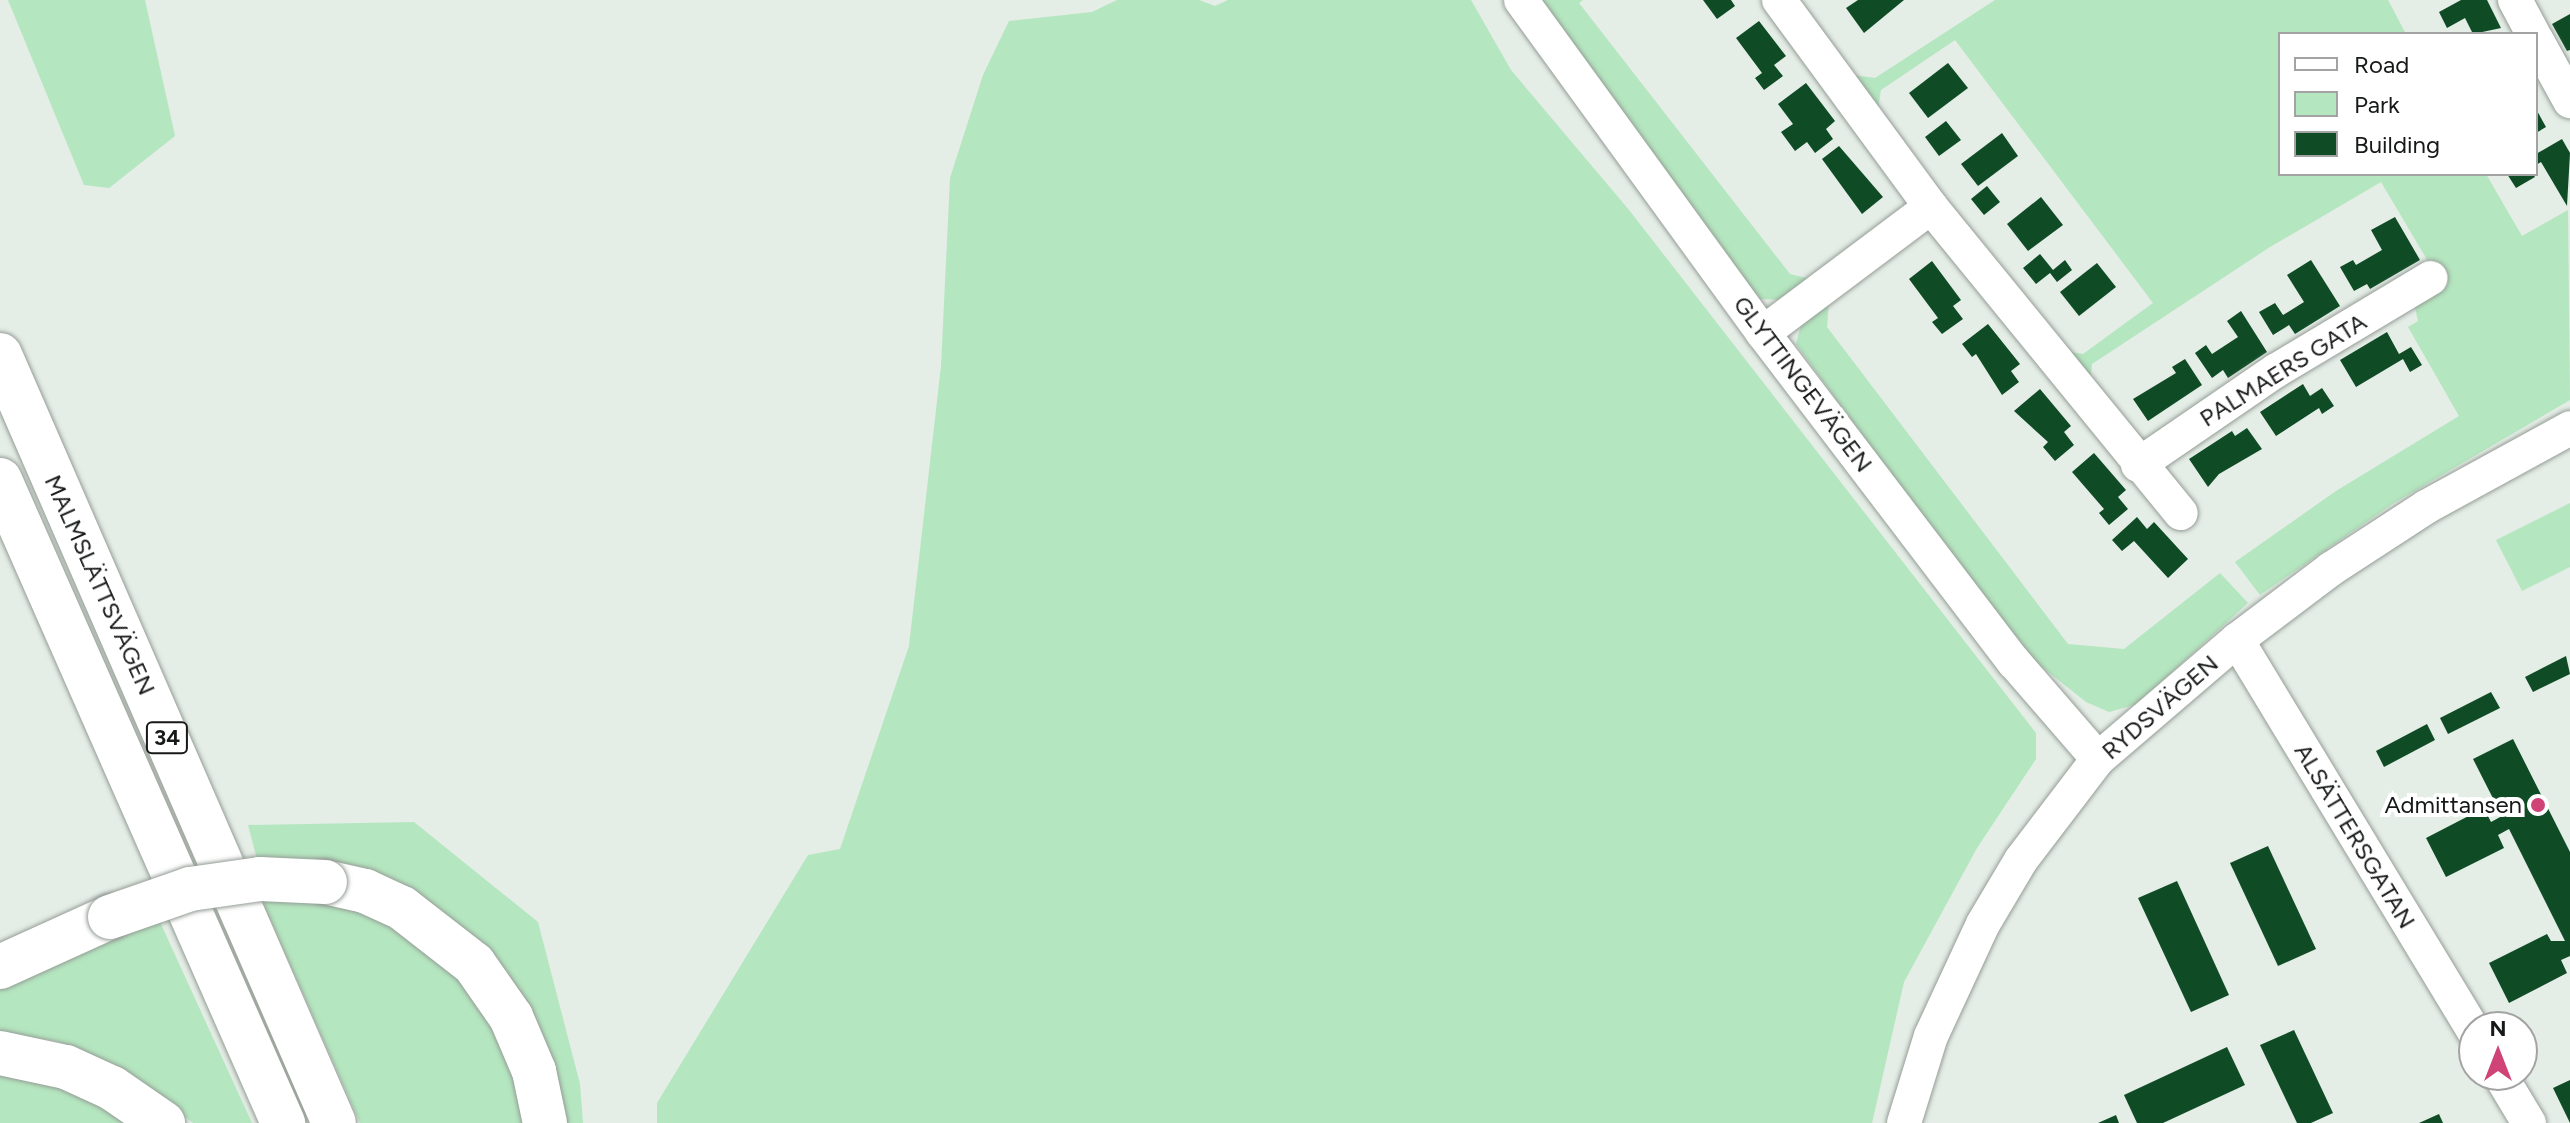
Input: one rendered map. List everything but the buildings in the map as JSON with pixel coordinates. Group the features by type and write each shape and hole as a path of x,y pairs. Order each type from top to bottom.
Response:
{"highway":[{"name":"MALMSLÄTTSVÄGEN","path":"0,355 334,1123"},
{"name":"MALMSLÄTTSVÄGEN","path":"0,480 283,1123"},
{"path":"0,967 110,917 190,889 260,879 325,882 365,891 402,908 474,964 511,1017 534,1071 545,1123"},
{"path":"0,1053 77,1072 112,1088 163,1123"}],"street":[{"name":"GLYTTINGEVÄGEN","path":"1521,0 1763,333 2014,662 2098,759"},
{"path":"2515,0 2533,32"},
{"path":"1787,3 1931,207 2138,465 2181,513"},
{"path":"2538,42 2570,101"},
{"path":"1763,333 1931,207"},
{"name":"PALMAERS GATA","path":"2138,465 2277,370 2431,278"},
{"name":"RYDSVÄGEN","path":"1904,1123 1931,1036 1983,924 2021,860 2098,759 2237,640 2331,569 2426,507 2570,428"},
{"name":"ALSÄTTERSGATAN","path":"2237,640 2461,1011"},
{"path":"2510,1091 2529,1123"}],"green space":[{"path":"8,0 145,0 175,136 109,188 84,185"},
{"path":"1117,0 1199,0 1215,6 1228,0 1471,0 1511,70 1629,210 2036,733 2036,759 1977,848 1904,982 1872,1123 657,1123 657,1103 808,855 840,849 909,646 941,366 950,178 983,75 1009,21 1092,12"},
{"path":"1539,0 1583,0 1579,3 1790,274 1815,280 1788,300 1758,299"},
{"path":"1995,0 2388,0 2405,32 2278,32 2278,176 2487,176 2522,236 2568,210 2570,400 2394,503 2260,595 2235,562 2336,491 2459,416 2408,327 2418,321 2413,299 2432,268 2381,182 2270,247 2092,364 2090,382 2064,351 2083,354 2153,303 1955,40 1881,90 1878,108 1854,75 1875,78"},
{"path":"1829,299 1827,327 2068,644 2124,649 2220,573 2248,603 2137,704 2109,712 2086,702 2038,664 1955,562 1796,344 1803,317"},
{"path":"2570,503 2570,567 2522,591 2496,540"},
{"path":"414,822 538,922 580,1084 583,1123 564,1123 477,940 258,863 248,825"},
{"path":"260,896 363,906 432,945 493,1019 530,1123 360,1123"},
{"path":"160,922 252,1123 193,1123 118,1066 56,1041 0,1032 0,984 133,928"},
{"path":"0,1074 39,1076 98,1099 132,1123 0,1123"}],"place":[{"name":"Admittansen","path":"2538,805"}]}
